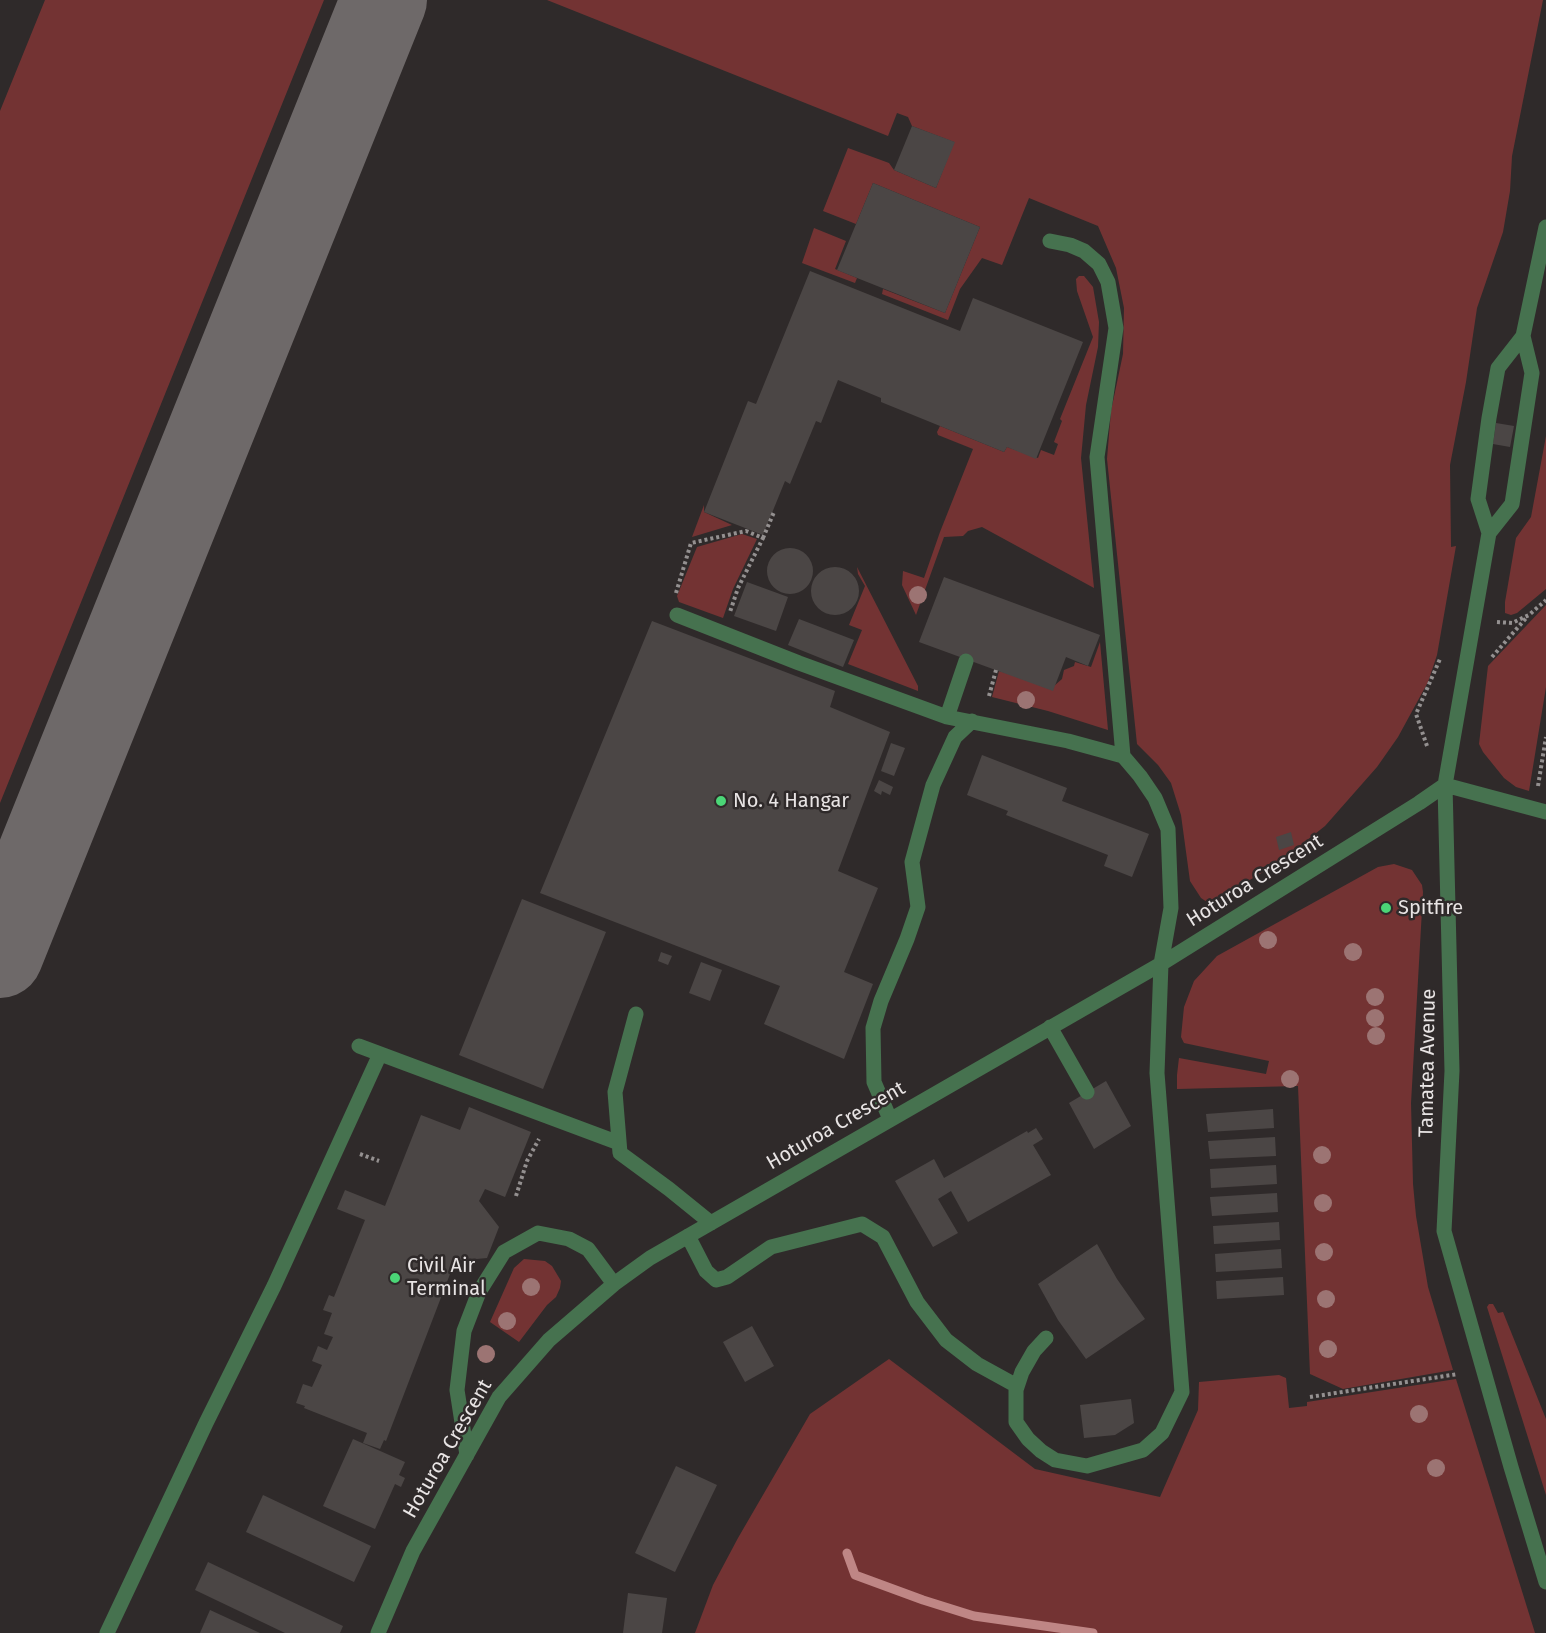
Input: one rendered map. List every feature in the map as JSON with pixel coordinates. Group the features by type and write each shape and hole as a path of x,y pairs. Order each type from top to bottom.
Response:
{"street":[{"name":"Tamatea Avenue","path":"1489,533 1512,504 1532,373 1523,336 1546,227"},
{"path":"1050,241 1070,245 1084,251 1099,264 1108,282 1116,328 1097,457 1123,756"},
{"name":"Tamatea Avenue","path":"1523,336 1498,368 1491,408 1478,499 1489,533 1445,785 1452,1071 1444,1231 1546,1581"},
{"path":"675,609 799,663 947,717 1068,741 1123,756 1155,798 1168,829 1171,908 1161,964 1156,1073 1182,1392 1162,1433 1143,1450 1087,1466 1055,1460 1041,1451 1028,1439 1016,1422 1017,1386 1030,1358 1046,1338"},
{"path":"947,717 966,661"},
{"path":"890,1119 874,1082 873,1028 881,1001 918,907 912,862 933,785 955,737 972,721"},
{"path":"1445,785 1546,812"},
{"name":"Hoturoa Crescent","path":"378,1633 413,1551 499,1397 549,1340 614,1284 650,1258 1161,964 1445,785"},
{"path":"636,1014 615,1092 620,1153 711,1223"},
{"path":"1050,1027 1087,1092"},
{"path":"359,1046 619,1143"},
{"path":"107,1633 274,1286 380,1054"},
{"path":"688,1236 706,1271 716,1280 727,1276 771,1247 862,1224 883,1237 917,1302 946,1340 977,1364 1017,1386"},
{"path":"466,1455 457,1390 464,1331 479,1292 504,1252 538,1233 570,1239 588,1249 614,1284"}],"path":[{"path":"728,618 738,588 774,512"},
{"path":"675,609 691,543 746,531 763,538"},
{"path":"1487,662 1529,615 1546,600"},
{"path":"1493,622 1512,623 1529,615"},
{"path":"1416,714 1437,669 1442,649"},
{"path":"989,696 996,670"},
{"path":"1537,792 1546,737"},
{"path":"516,1196 527,1161 544,1130"},
{"path":"356,1153 379,1161"},
{"path":"1310,1397 1458,1374"}],"shaded area":[{"path":"45,0 324,0 0,803 0,111"},
{"path":"547,0 1543,0 1512,156 1510,191 1503,232 1477,308 1450,465 1451,547 1456,546 1437,655 1428,682 1398,737 1377,767 1325,826 1278,863 1210,904 1201,898 1190,881 1181,815 1171,783 1158,765 1137,744 1107,459 1111,411 1123,354 1124,308 1116,268 1098,226 1029,198 1002,265 982,258 960,289 948,320 882,294 883,289 945,313 980,227 873,183 856,224 823,211 848,148 889,163 894,170 936,188 954,142 912,126 908,117 897,113 888,136"},
{"path":"814,228 846,241 835,269 857,278 855,283 802,263"},
{"path":"1084,276 1093,287 1099,322 1098,347 1086,405 1081,458 1094,588 982,527 968,531 963,536 944,537 916,615 902,585 903,571 924,578 973,449 938,435 937,432 940,426 1004,452 1007,447 1038,458 1041,450 1054,455 1058,444 1054,442 1062,421 1060,419 1093,337 1077,291 1076,279"},
{"path":"1546,436 1546,589 1517,613 1511,615 1505,613 1505,602 1516,538 1531,517"},
{"path":"704,505 704,512 732,525 692,537"},
{"path":"742,534 757,539 733,589 723,618 679,602 677,596 697,547"},
{"path":"857,567 918,686 918,691 848,664 862,630 849,625 865,586"},
{"path":"1546,605 1546,687 1529,791 1516,787 1504,778 1479,744 1488,666"},
{"path":"1100,642 1108,730 1048,711 992,697 999,671 1054,686 1062,679 1064,670 1074,666 1075,662 1091,667"},
{"path":"1394,864 1412,870 1422,885 1423,892 1411,1103 1413,1184 1428,1287 1453,1370 1343,1389 1310,1374 1298,1086 1177,1089 1177,1075 1179,1058 1266,1074 1269,1061 1184,1043 1181,1037 1184,1007 1194,981 1217,956 1378,867"},
{"path":"524,1259 545,1261 552,1266 561,1281 556,1297 547,1305 519,1342 490,1322 514,1268"},
{"path":"1493,1304 1498,1313 1503,1312 1546,1419 1546,1495 1487,1307"},
{"path":"889,1359 1035,1469 1160,1497 1198,1410 1199,1382 1279,1375 1286,1378 1289,1408 1307,1406 1307,1402 1456,1379 1535,1633 695,1633 713,1585 810,1414"}],"building":[{"path":"912,126 955,142 936,188 894,170"},
{"path":"873,183 980,227 945,313 837,270"},
{"path":"810,271 960,331 973,298 1083,342 1036,459 1007,447 1004,452 881,402 881,398 838,380 821,423 816,421 790,484 785,481 763,535 704,512 748,401 756,404"},
{"path":"1496,423 1514,426 1510,447 1493,444"},
{"path":"790,548 806,555 813,571 806,587 790,594 774,587 767,571 774,555"},
{"path":"835,567 852,574 859,591 852,608 835,615 818,608 811,591 818,574"},
{"path":"944,577 1100,635 1088,666 1066,657 1053,691 919,642"},
{"path":"747,582 788,597 776,631 734,616"},
{"path":"799,619 854,640 843,667 788,645"},
{"name":"No. 4 Hangar","path":"652,621 835,691 830,707 890,732 838,871 878,888 844,972 873,984 844,1059 764,1024 780,986 540,893"},
{"path":"891,743 905,748 894,776 881,771"},
{"path":"982,755 1067,788 1062,801 1149,834 1132,877 1104,866 1108,855 1006,815 1008,811 967,795"},
{"path":"879,780 893,787 890,795 882,791 881,795 874,791"},
{"path":"1291,832 1294,845 1279,850 1276,837"},
{"path":"522,899 606,932 543,1089 459,1055"},
{"path":"661,952 672,956 668,965 658,961"},
{"path":"701,962 722,970 710,1001 689,993"},
{"path":"1106,1081 1131,1126 1094,1149 1069,1103"},
{"name":"Civil Air Terminal","path":"469,1107 531,1132 505,1197 485,1189 479,1201 499,1227 487,1258 455,1261 386,1441 384,1440 380,1449 363,1443 367,1433 296,1403 303,1384 312,1387 322,1365 312,1361 318,1346 327,1350 333,1337 324,1334 332,1313 323,1310 329,1295 334,1297 365,1220 337,1209 345,1190 385,1206 421,1115 460,1130"},
{"path":"1273,1109 1274,1128 1208,1132 1206,1114"},
{"path":"1036,1128 1043,1139 1033,1145 1051,1175 968,1222 951,1191 938,1199 958,1233 933,1247 895,1181 934,1159 944,1178"},
{"path":"1275,1137 1276,1156 1210,1159 1208,1141"},
{"path":"1276,1165 1277,1184 1211,1188 1210,1169"},
{"path":"1277,1193 1278,1212 1212,1216 1210,1197"},
{"path":"1279,1222 1280,1240 1214,1244 1213,1226"},
{"path":"1097,1244 1117,1279 1145,1319 1086,1359 1058,1320 1038,1284"},
{"path":"1281,1249 1282,1268 1216,1272 1215,1254"},
{"path":"1283,1277 1284,1295 1217,1299 1216,1281"},
{"path":"752,1326 774,1366 745,1382 723,1342"},
{"path":"1131,1399 1134,1423 1115,1435 1084,1438 1080,1405"},
{"path":"353,1439 405,1462 399,1475 405,1478 401,1487 395,1484 375,1529 323,1506"},
{"path":"676,1466 717,1485 675,1572 635,1553"},
{"path":"263,1495 371,1546 354,1582 246,1532"},
{"path":"208,1562 343,1626 340,1633 285,1633 195,1590"},
{"path":"628,1593 667,1598 662,1633 623,1633"},
{"path":"210,1610 260,1633 200,1633"}],"waterway":[{"path":"847,1553 855,1575 923,1600 974,1616 1093,1633"}],"taxiway":[{"path":"0,955 384,0"}],"place":[{"name":"No. 4 Hangar","path":"721,801"},
{"name":"Spitfire","path":"1386,908"},
{"name":"Civil Air Terminal","path":"395,1278"}]}
